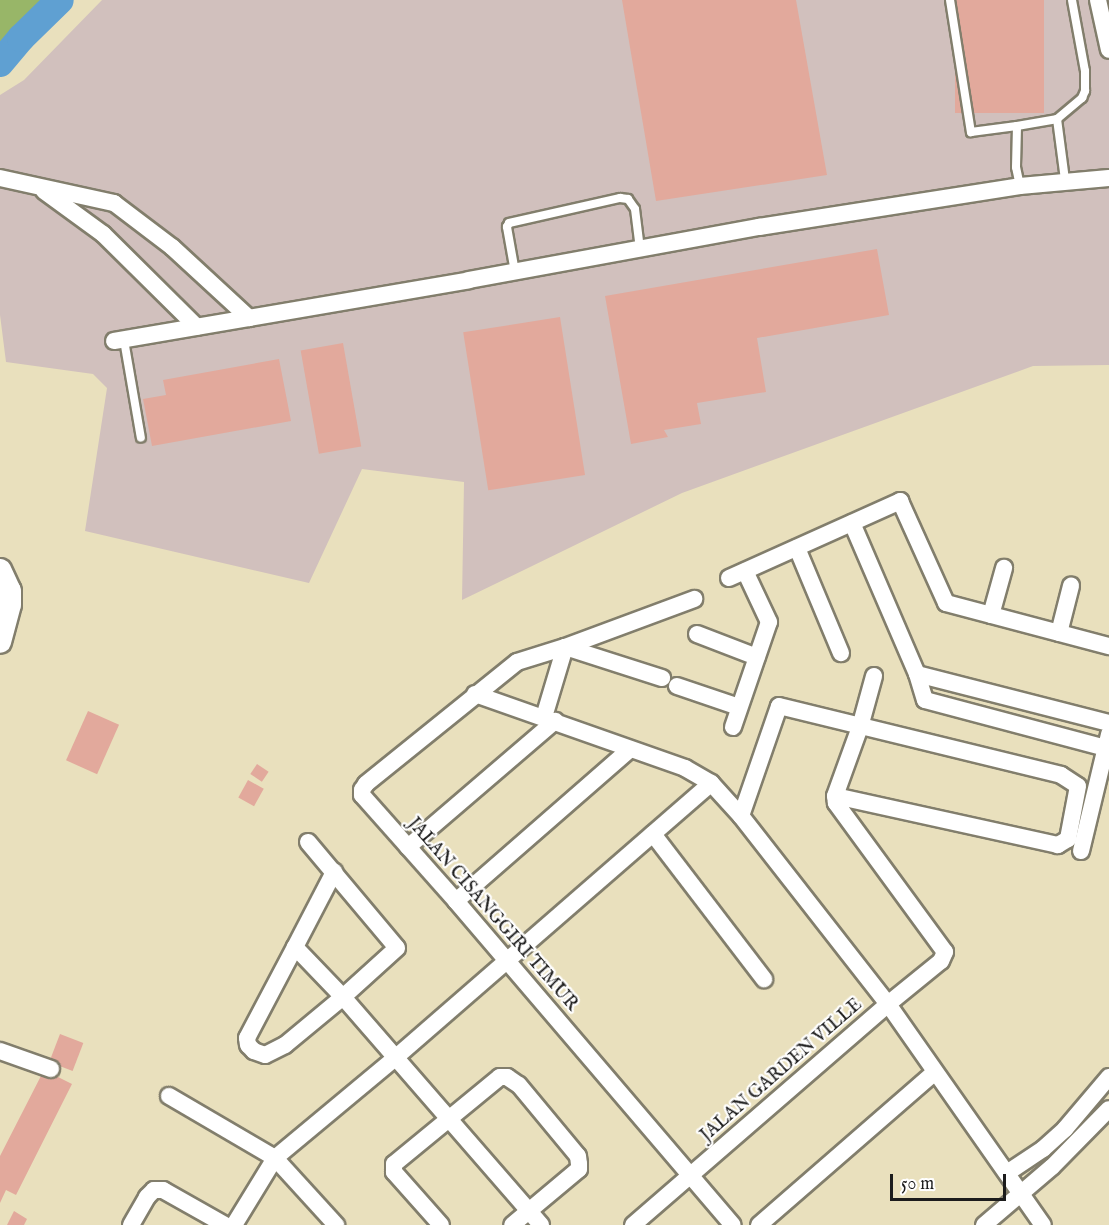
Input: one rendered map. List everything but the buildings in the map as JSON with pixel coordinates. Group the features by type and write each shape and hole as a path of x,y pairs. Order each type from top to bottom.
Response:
{"street":[{"path":"1098,0 1109,50"},
{"path":"0,178 114,203 172,247 249,318"},
{"path":"119,340 759,227 1020,186 1065,180 1109,178"},
{"path":"38,187 103,234 197,327"},
{"path":"729,578 900,501 946,603 1109,646"},
{"path":"852,523 925,700 1108,744 1081,851"},
{"path":"797,548 841,653"},
{"path":"991,615 1004,568"},
{"path":"0,569 10,590 10,604 0,642"},
{"path":"733,727 769,622 745,571"},
{"path":"1059,633 1071,586"},
{"path":"475,694 517,662 565,647 694,599"},
{"path":"697,634 757,657"},
{"path":"565,647 740,708"},
{"path":"408,847 550,719 565,647"},
{"path":"916,674 1109,723"},
{"path":"475,694 685,768 711,783 741,816 888,1004 945,957 944,947 839,810 835,796 860,727 874,676"},
{"name":"JALAN CISANGGIRI TIMUR","path":"475,694 362,790 366,800 456,901 733,1225"},
{"path":"741,816 779,706 1061,775 1078,786 1068,839 1058,845 835,796"},
{"path":"456,901 630,748"},
{"path":"234,1225 275,1158 395,1058 711,783"},
{"path":"653,834 764,979"},
{"path":"308,842 334,872 397,948 285,1045 265,1055 254,1051 247,1038 334,872"},
{"path":"295,947 343,997 541,1225"},
{"name":"JALAN GARDEN VILLE","path":"633,1225 888,1004 1043,1225"},
{"path":"0,1051 51,1070"},
{"path":"759,1225 936,1072"},
{"path":"441,1225 393,1168 394,1164 500,1077 507,1077 519,1085 578,1156 579,1164 579,1169 512,1225"},
{"path":"1007,1173 1043,1149 1065,1129 1109,1077"},
{"path":"169,1096 275,1158 336,1225"},
{"path":"984,1225 1022,1194 1109,1109"},
{"path":"131,1225 147,1197 154,1190 163,1190 225,1225"}],"lane":[{"path":"950,0 971,132 1057,119 1082,98 1085,91 1085,71 1072,0"},
{"path":"1057,119 1065,180"},
{"path":"1017,126 1016,167 1020,186"},
{"path":"514,272 507,227 509,223 620,198 628,199 635,209 640,249"},
{"path":"119,340 141,438"}],"shaded area":[{"path":"102,0 1109,0 1109,365 1033,366 682,493 462,600 464,482 362,469 309,583 85,531 107,388 93,374 6,362 0,315 0,95 24,80"}],"green space":[{"path":"0,0 48,0 0,48"}],"waterway":[{"path":"0,63 21,38 60,0"}]}
